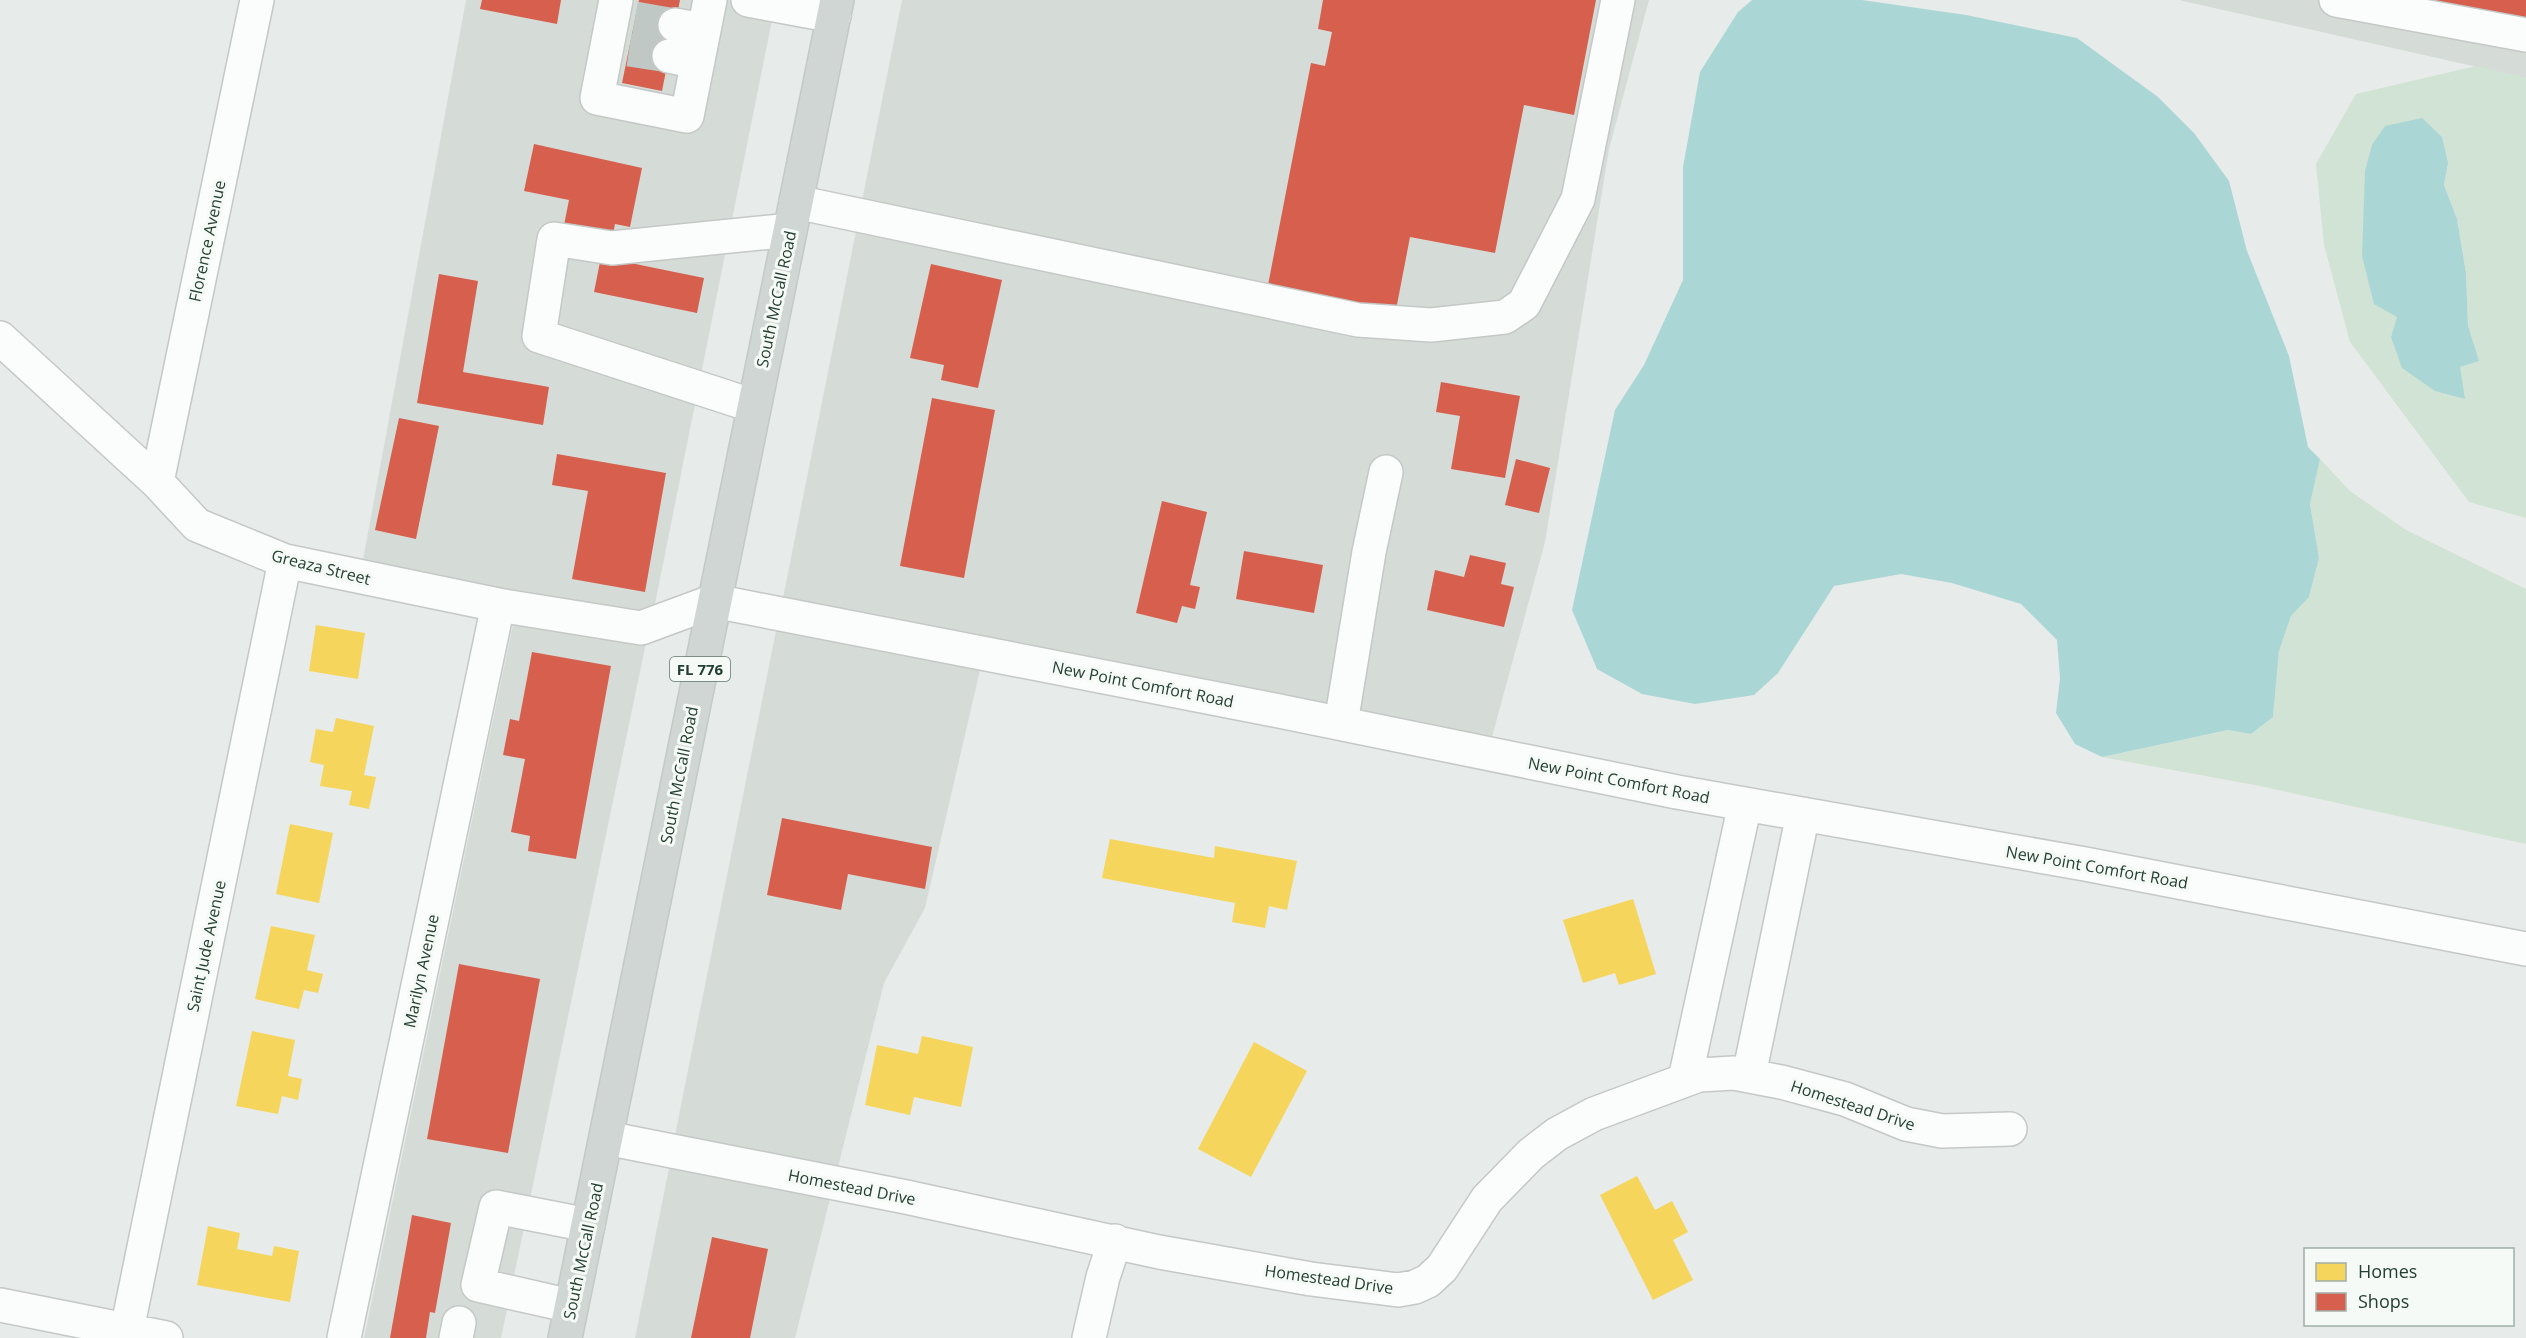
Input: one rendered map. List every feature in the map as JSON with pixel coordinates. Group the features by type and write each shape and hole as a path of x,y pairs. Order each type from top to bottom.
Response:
{"main road":[{"name":"South McCall Road","path":"565,1338 836,8"}],"street":[{"name":"Florence Avenue","path":"156,482 257,0"},
{"path":"748,0 836,8"},
{"path":"754,406 539,336 554,239 612,248 793,216 1358,320 1431,325 1505,317 1524,304 1578,199 1618,0"},
{"path":"2336,0 2526,35"},
{"path":"620,26 597,98 687,116 691,34"},
{"name":"Greaza Street","path":"0,338 156,482 197,525 285,561 498,604 641,628 714,601"},
{"path":"1341,723 1369,552 1386,472"},
{"name":"Saint Jude Avenue","path":"127,1330 285,561"},
{"name":"New Point Comfort Road","path":"714,601 1745,804 2109,869 2526,949"},
{"name":"Marilyn Avenue","path":"344,1338 498,604"},
{"path":"1685,1079 1745,804"},
{"path":"1749,1075 1803,814"},
{"name":"Homestead Drive","path":"606,1138 1115,1240 1159,1252 1374,1288 1414,1287 1428,1281 1442,1268 1470,1221 1508,1176 1557,1134 1594,1114 1685,1079 1716,1073 1749,1075 1818,1090 1865,1106 1906,1124 1924,1128 1941,1131 2010,1129"},
{"path":"571,1306 478,1285 496,1207 588,1225"},
{"path":"1089,1338 1115,1240"},
{"path":"0,1305 166,1338"}],"shaded area":[{"path":"466,0 776,0 655,604 639,610 501,588 363,560"},
{"path":"902,0 1649,0 1609,149 1545,542 1492,737 783,598"},
{"path":"2180,0 2526,0 2526,78 2183,1"},
{"path":"513,624 646,643 501,1338 364,1338"},
{"path":"776,631 980,670 925,908 884,983 838,1167 675,1135"},
{"path":"669,1168 830,1199 795,1338 635,1338"}],"green space":[{"path":"2476,66 2526,78 2526,518 2469,502 2350,342 2324,245 2316,164 2356,94","holes":["2448,163 2444,185 2457,219 2466,273 2468,326 2478,361 2460,367 2391,337"]},
{"path":"2320,459 2350,491 2406,530 2526,589 2526,844 2260,786 2102,757 2229,730 2251,734 2273,717 2279,651 2291,616 2309,597 2319,558 2310,504"}],"water":[{"path":"1752,0 1862,0 1966,15 2077,38 2158,97 2194,133 2229,181 2247,251 2289,356 2308,447 2320,459 2310,504 2319,558 2309,597 2291,616 2279,651 2273,717 2251,734 2228,730 2102,757 2075,744 2056,713 2060,678 2057,640 2021,604 1952,583 1901,574 1834,586 1778,673 1754,695 1695,704 1642,694 1597,669 1572,610 1615,410 1644,365 1683,280 1683,167 1700,72 1738,12"},
{"path":"2422,118 2442,137 2448,163 2444,185 2457,219 2466,273 2468,326 2479,361 2460,367 2465,399 2435,391 2402,368 2391,337 2397,317 2374,304 2362,256 2365,171 2372,145 2385,126"}],"building: Homes":[{"path":"316,625 365,633 358,679 309,671"},
{"path":"336,718 374,726 364,775 376,777 369,809 349,805 352,791 320,786 324,765 310,762 316,729 333,732"},
{"path":"290,824 333,833 319,903 276,894"},
{"path":"1110,839 1214,858 1215,846 1297,861 1287,910 1269,906 1265,928 1232,922 1235,903 1102,878"},
{"path":"1633,899 1656,974 1619,985 1615,973 1583,983 1563,920"},
{"path":"271,926 315,935 307,970 323,974 318,993 304,990 299,1009 255,999"},
{"path":"252,1031 295,1040 288,1076 302,1079 298,1100 282,1096 278,1114 236,1106"},
{"path":"922,1036 973,1047 961,1107 914,1097 910,1115 865,1105 877,1045 918,1054"},
{"path":"1254,1042 1307,1071 1251,1177 1198,1149"},
{"path":"1637,1176 1655,1210 1672,1201 1688,1232 1673,1240 1693,1280 1653,1300 1600,1195"},
{"path":"208,1226 240,1233 237,1249 272,1256 274,1246 299,1251 290,1302 197,1285"}],"building: Shops":[{"path":"482,0 561,0 557,24 480,9"},
{"path":"639,0 680,0 662,91 622,83"},
{"path":"1323,0 1596,0 1574,115 1524,105 1495,253 1410,237 1396,310 1268,285 1311,63 1325,66 1332,32 1318,29"},
{"path":"2526,0 2526,20 2429,1"},
{"path":"534,144 642,168 630,227 615,224 612,239 563,230 569,200 524,191"},
{"path":"601,257 704,278 697,313 594,292"},
{"path":"931,264 1002,280 978,388 941,380 944,365 910,358"},
{"path":"439,274 478,281 463,372 549,387 543,425 417,403"},
{"path":"1441,382 1520,396 1505,478 1451,469 1460,416 1436,412"},
{"path":"932,398 995,410 964,578 900,566"},
{"path":"399,418 439,426 416,539 375,530"},
{"path":"557,454 666,473 645,592 572,579 588,491 552,485"},
{"path":"1516,459 1550,468 1539,513 1505,505"},
{"path":"1162,501 1207,512 1190,585 1200,587 1195,609 1182,606 1177,623 1136,613"},
{"path":"1244,551 1323,565 1314,613 1236,599"},
{"path":"1470,555 1506,563 1501,584 1514,587 1504,627 1427,610 1435,570 1464,577"},
{"path":"532,652 611,666 576,859 528,851 530,836 511,832 525,759 503,755 510,719 519,721"},
{"path":"782,818 932,847 925,889 848,874 841,910 767,895"},
{"path":"459,964 540,979 508,1153 427,1139"},
{"path":"412,1215 451,1223 435,1313 430,1312 426,1338 390,1338"},
{"path":"712,1237 768,1249 750,1338 691,1338"}],"tunnel":[{"path":"635,18 675,25"},
{"path":"629,50 669,56"}]}
